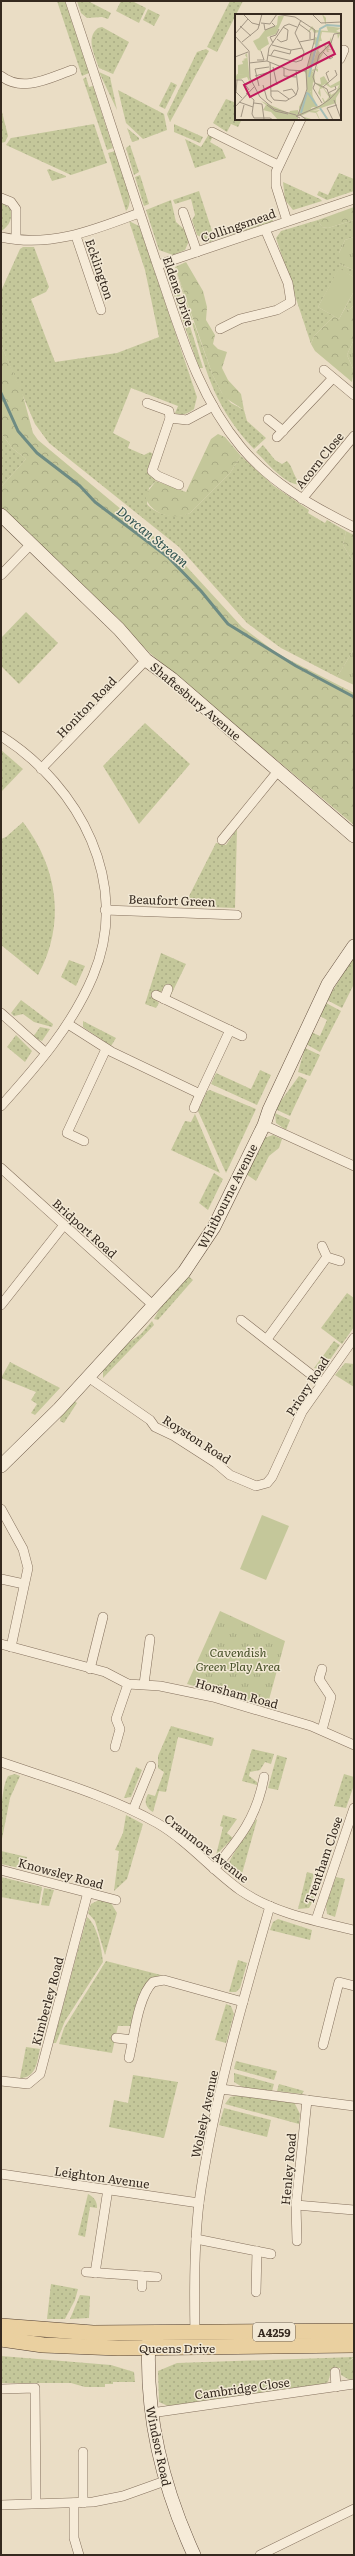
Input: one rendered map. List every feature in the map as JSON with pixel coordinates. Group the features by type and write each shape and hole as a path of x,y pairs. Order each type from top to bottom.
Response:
{"main road":[{"name":"Queens Drive","path":"1,2326 53,2332 149,2333 354,2330"},
{"name":"Queens Drive","path":"1,2340 66,2346 148,2348 354,2345"}],"street":[{"name":"Eldene Drive","path":"70,1 139,213 194,372 213,406 245,452 269,476 302,499 354,527"},
{"path":"341,57 344,50"},
{"path":"1,76 12,83 25,85 72,70"},
{"name":"Collingsmead","path":"287,221 276,186 278,165 300,120"},
{"path":"212,132 278,165"},
{"path":"1,198 11,202 16,209 16,240"},
{"name":"Collingsmead","path":"158,265 354,199"},
{"name":"Collingsmead","path":"183,212 197,252"},
{"name":"Ecklington","path":"1,237 16,240 46,241 76,236 139,213"},
{"path":"220,330 240,319 276,310 291,302 290,290 266,229"},
{"name":"Ecklington","path":"76,236 101,310"},
{"path":"324,370 354,395"},
{"path":"268,420 280,434 333,378"},
{"path":"147,403 169,411 170,418 152,471 158,476 179,485"},
{"path":"170,418 187,420 213,406"},
{"name":"Acorn Close","path":"302,499 354,436"},
{"name":"Shaftesbury Avenue","path":"1,515 119,629 146,660 165,672 354,836"},
{"path":"1,575 31,544"},
{"name":"Honiton Road","path":"41,770 146,660"},
{"path":"1,736 41,770 70,800 91,835 102,871 105,910 102,944 94,974 68,1024 46,1053 1,1106"},
{"path":"222,840 278,771"},
{"name":"Beaufort Green","path":"105,910 237,915"},
{"name":"Whitbourne Avenue","path":"1,1466 44,1424 154,1306 184,1272 205,1242 264,1125 269,1110 328,984 354,946"},
{"path":"168,989 160,997 242,1036"},
{"path":"1,1013 46,1053"},
{"path":"68,1024 106,1049 200,1094"},
{"path":"194,1108 230,1030"},
{"path":"84,1141 67,1133 106,1049"},
{"path":"264,1125 354,1166"},
{"name":"Bridport Road","path":"1,1168 154,1306"},
{"path":"1,1305 64,1225"},
{"path":"322,1246 327,1257 340,1261"},
{"path":"267,1340 327,1257"},
{"path":"241,1320 322,1383"},
{"name":"Priory Road","path":"259,1486 268,1483 272,1477 302,1412 322,1383 350,1351 354,1338"},
{"name":"Royston Road","path":"88,1377 150,1420 155,1427 174,1436 211,1460 230,1475 259,1486"},
{"path":"1,1509 27,1559 28,1568 11,1647"},
{"path":"1,1579 24,1584"},
{"path":"90,1669 103,1617"},
{"path":"144,1684 150,1639"},
{"name":"Horsham Road","path":"1,1644 105,1672 128,1684 144,1684 213,1697 322,1730 354,1745"},
{"path":"322,1669 319,1679 331,1697 322,1730"},
{"path":"115,1747 120,1729 116,1719 128,1684"},
{"name":"Cranmore Avenue","path":"2,1765 133,1810 168,1831 245,1893 270,1906 354,1930"},
{"path":"133,1810 151,1766"},
{"path":"214,1868 248,1826 257,1807 264,1777"},
{"name":"Trentham Close","path":"316,1920 354,1808"},
{"name":"Knowsley Road","path":"1,1870 116,1900"},
{"name":"Kimberley Road","path":"1,2081 28,2084 40,2074 88,1892"},
{"name":"Wolsely Avenue","path":"195,2332 196,2238 199,2203 221,2089 243,2002 270,1906"},
{"path":"129,2058 144,1994 153,1982 164,1980 243,2002"},
{"path":"323,2045 339,1982 354,1986"},
{"path":"116,2038 133,2040"},
{"path":"221,2089 354,2106"},
{"name":"Henley Road","path":"297,2241 296,2205 307,2100"},
{"name":"Leighton Avenue","path":"1,2174 199,2203"},
{"path":"108,2189 91,2272 157,2277"},
{"path":"296,2205 354,2210"},
{"path":"196,2238 271,2254"},
{"path":"256,2292 257,2251"},
{"path":"142,2276 142,2287"},
{"name":"Windsor Road","path":"149,2333 148,2348 151,2413 165,2481 194,2555"},
{"path":"335,2372 336,2387"},
{"name":"Cambridge Close","path":"151,2413 354,2384"},
{"path":"1,2389 35,2388 36,2503"},
{"path":"79,2555 74,2538 83,2452"},
{"path":"1,2505 78,2503 123,2496 165,2481"},
{"path":"260,2555 354,2509"}],"green space":[{"path":"57,1 65,1 89,73 82,76"},
{"path":"77,1 88,1 111,13 108,19 102,17 87,18 81,13"},
{"path":"121,1 132,1 146,8 139,23 116,11"},
{"path":"230,1 243,1 235,14 217,52 207,47"},
{"path":"148,9 160,15 154,26 143,20"},
{"path":"102,27 129,42 113,74 99,68 93,52 92,37 98,28"},
{"path":"206,49 209,51 170,122 167,114 197,52"},
{"path":"99,72 110,77 117,110"},
{"path":"86,77 89,87 93,86 113,148 107,150 83,79"},
{"path":"171,82 177,85 165,109 159,106"},
{"path":"118,90 164,114 167,130 143,139 126,123"},
{"path":"226,99 235,101 235,120 242,120 238,127 231,124 227,132 213,123"},
{"path":"2,112 8,136 5,142 1,143"},
{"path":"94,124 107,163 71,175 6,145 11,138"},
{"path":"174,124 203,137 200,143 174,132"},
{"path":"127,128 139,138 139,140 132,142"},
{"path":"209,134 213,136 210,142 222,149 226,158 195,168 185,139 201,147"},
{"path":"130,145 139,172 134,175 126,148"},
{"path":"115,151 124,173 129,191 129,206 126,211 108,153"},
{"path":"49,169 66,177 52,181 47,170"},
{"path":"339,173 354,179 354,191 327,200 317,195 319,191 328,195"},
{"path":"140,175 149,204 144,206 135,177"},
{"path":"283,182 322,201 293,210 285,200"},
{"path":"199,191 215,240 210,242 197,235 192,220 195,215 191,199 175,204 173,200"},
{"path":"171,200 176,222 186,231 189,241 185,250 173,255 159,250 146,210"},
{"path":"1,202 10,208 11,215 9,224 1,231"},
{"path":"354,207 354,220 328,228 322,227 318,220"},
{"path":"272,218 273,221 269,223 217,239 216,236"},
{"path":"318,220 322,227 328,228 354,220 354,237 345,240 339,253 339,264 354,270 354,277 339,269 318,307 334,316 314,336 311,344 276,238 281,231"},
{"path":"129,221 139,226 141,231 197,397 194,409 187,413 180,414 175,413 178,406 131,388 113,433 130,442 128,448 144,455 150,452 153,454 149,470 156,481 149,488 147,504 156,511 173,516 190,513 230,473 241,456 274,486 309,510 308,513 325,523 327,520 346,531 343,545 354,563 354,649 337,677 281,648 247,623 179,547 49,443 35,424 1,345 1,291 20,249 23,247 34,247 49,287 46,292 31,299 55,362 117,353 159,337 145,270"},
{"path":"354,237 354,270 339,264 339,253 345,240"},
{"path":"186,262 203,291 207,307 206,320 215,335 213,344 218,349 227,352 222,368 228,380 241,394 244,410 224,397 213,376 175,267"},
{"path":"175,267 193,320 191,320"},
{"path":"339,268 354,277 354,291 339,319 318,307"},
{"path":"172,269 203,368 199,368 172,289 169,278"},
{"path":"354,291 354,305 350,309 344,310"},
{"path":"354,305 354,339 347,355 354,371 352,382 315,351 311,344 314,336 334,316 339,319 344,310 350,309"},
{"path":"192,323 194,323 213,376 222,393 231,403 244,410 247,421 266,438 254,449 241,434 221,405 208,375"},
{"path":"354,339 354,371 347,355"},
{"path":"1,345 22,392 33,433 38,440 176,555 242,627 278,654 354,693 354,825 151,654 1,510 1,487 26,459 12,448 1,433"},
{"path":"1,433 12,448 26,459 1,487"},
{"path":"218,434 225,437 241,456 230,473 190,513 169,516 151,507 147,502 145,495 156,481 186,492 211,439"},
{"path":"263,445 275,460 282,464 287,461 297,480 303,485 290,482 271,468 256,452"},
{"path":"346,531 354,535 354,563 343,545"},
{"path":"26,612 58,643 19,684 1,666 1,638"},
{"path":"354,649 354,685 337,677"},
{"path":"145,723 190,764 139,824 103,766"},
{"path":"1,750 23,769 1,792"},
{"path":"23,822 35,840 44,858 51,877 54,897 55,916 52,936 47,956 38,975 1,945 1,839 6,837"},
{"path":"237,829 235,908 184,906 216,843 226,845"},
{"path":"161,953 186,964 170,997 164,989 154,998 159,1003 156,1008 145,1004"},
{"path":"354,956 354,984 342,1008 327,1000"},
{"path":"69,960 85,966 76,986 61,977"},
{"path":"21,1000 53,1024 52,1027 34,1022 23,1014 14,1016 11,1013"},
{"path":"326,1003 341,1011 320,1052 306,1044 311,1032 320,1036 327,1020 320,1016"},
{"path":"83,1021 116,1038 111,1046 83,1027"},
{"path":"40,1027 50,1029 42,1041 33,1037"},
{"path":"16,1035 32,1051 25,1062 7,1047"},
{"path":"305,1048 320,1055 310,1076 298,1072"},
{"path":"260,1070 271,1075 257,1105 211,1084 216,1073 251,1089"},
{"path":"299,1076 307,1080 290,1116 275,1109"},
{"path":"210,1090 256,1109 226,1173 198,1111 207,1091"},
{"path":"275,1113 290,1120 286,1130 276,1123"},
{"path":"195,1114 220,1173 171,1150 185,1121 191,1122"},
{"path":"273,1135 282,1139 279,1148 269,1156 256,1181 246,1174 264,1138"},
{"path":"214,1173 223,1179 208,1210 199,1203"},
{"path":"187,1275 193,1280 158,1320 154,1319 163,1302"},
{"path":"347,1293 354,1298 354,1327 342,1344 321,1328"},
{"path":"152,1321 154,1325 103,1378 103,1370 121,1348 141,1334"},
{"path":"334,1341 340,1345 325,1367 320,1369 314,1368"},
{"path":"10,1362 60,1388 35,1415 31,1413 37,1404 31,1400 36,1392 1,1378"},
{"path":"345,1363 354,1364 354,1387 335,1375"},
{"path":"73,1400 77,1403 64,1423 60,1421 61,1413"},
{"path":"262,1515 289,1526 266,1580 240,1569"},
{"name":"Cavendish Green Play Area","path":"220,1611 285,1641 267,1707 187,1684"},
{"path":"171,1726 214,1738 212,1746 178,1737 166,1792 159,1791 153,1812 147,1806 146,1799 148,1794 155,1796 164,1772 158,1768 158,1756"},
{"path":"252,1749 274,1754 271,1764 265,1762 260,1770 250,1772 249,1776 257,1782 257,1785 242,1781"},
{"path":"277,1755 287,1758 278,1790 268,1788"},
{"path":"136,1767 142,1770 131,1797 124,1798"},
{"path":"15,1774 20,1776 10,1798 1,1844 2,1809 5,1782 8,1776"},
{"path":"344,1774 354,1777 354,1785 346,1808 334,1806"},
{"path":"126,1815 143,1824 127,1879 114,1891 119,1851 115,1850 123,1833"},
{"path":"223,1815 237,1819 227,1833 233,1838 216,1855 223,1827 220,1826"},
{"path":"256,1819 257,1820 240,1881 228,1870 228,1865 234,1852"},
{"path":"1,1851 27,1857 24,1869 1,1864"},
{"path":"307,1872 314,1874 308,1895 315,1897 309,1908 298,1909"},
{"path":"1,1877 42,1887 39,1904 1,1897"},
{"path":"336,1877 345,1879 335,1917 327,1914 326,1905"},
{"path":"44,1888 54,1890 49,1906 41,1905"},
{"path":"99,1900 111,1903 117,1913 105,1955 95,1921 88,1913 91,1904"},
{"path":"87,1917 94,1925 100,1944 103,1962 65,2021 56,2043 53,2043"},
{"path":"278,1919 312,1930 310,1940 270,1930 273,1922"},
{"path":"238,1960 247,1963 240,1988 236,1992 229,1992"},
{"path":"106,1961 161,1975 153,1979 143,1989 137,2003 132,2026 118,2026 112,2053 59,2044 64,2028"},
{"path":"226,2004 231,2006 234,2014 226,2043 215,2040"},
{"path":"26,2047 40,2049 37,2064 33,2072 20,2078"},
{"path":"236,2061 277,2071 274,2080 234,2069"},
{"path":"234,2073 274,2084 272,2091 244,2088 234,2082"},
{"path":"133,2075 178,2082 164,2138 109,2127 114,2100 128,2103"},
{"path":"279,2084 304,2091 302,2094 277,2091"},
{"path":"242,2095 294,2102 300,2114 299,2124 225,2104 230,2097"},
{"path":"224,2108 271,2120 267,2137 219,2125"},
{"path":"88,2194 95,2200 97,2208 90,2207 85,2237 78,2235"},
{"path":"51,2284 78,2289 75,2300 65,2319 47,2319"},
{"path":"80,2295 90,2296 89,2318 70,2319"},
{"path":"1,2356 111,2365 134,2372 135,2382 113,2382 113,2384 105,2384 105,2387 85,2387 71,2383 1,2383"},
{"path":"354,2357 348,2362 348,2379 341,2375 340,2368 332,2368 328,2382 321,2385 168,2406 159,2402 158,2371 177,2363"},
{"path":"354,2358 354,2381 348,2379 348,2362"}],"waterway":[{"name":"Dorcan Stream","path":"1,393 18,431 37,453 80,486 95,502 168,557 201,591 228,624 296,666 354,697"}]}
